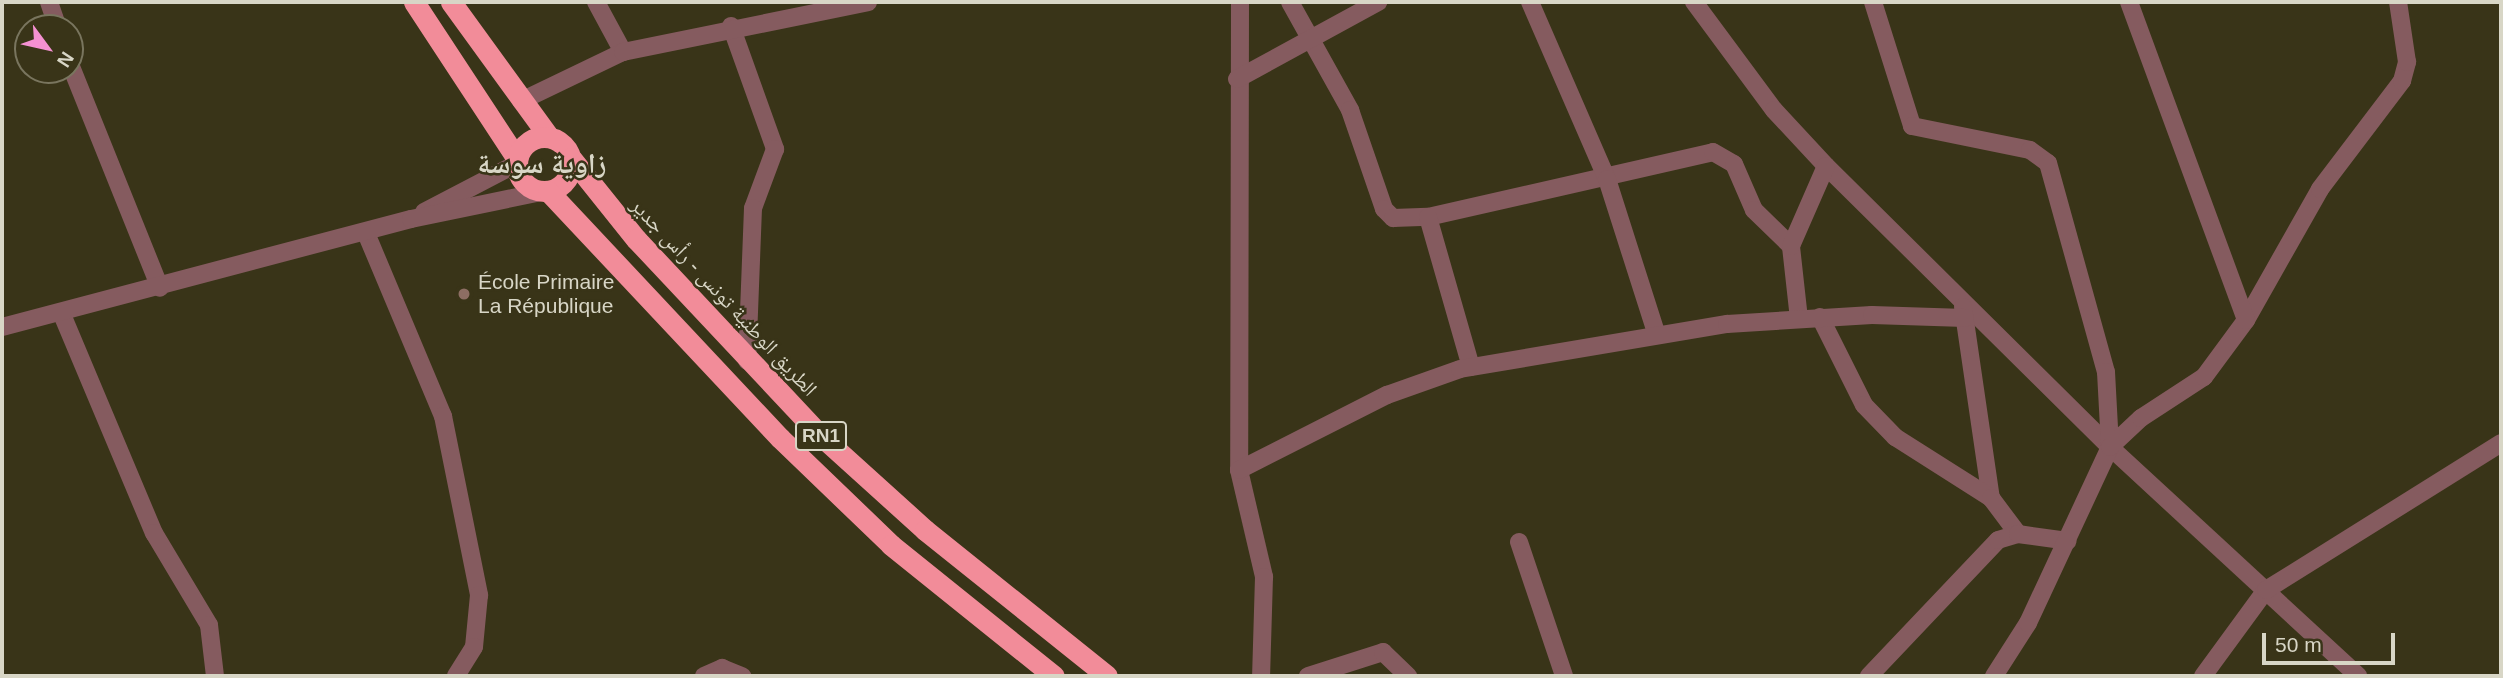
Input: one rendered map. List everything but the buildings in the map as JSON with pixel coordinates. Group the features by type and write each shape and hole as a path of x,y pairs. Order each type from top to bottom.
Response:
{"highway":[{"name":"RN1","path":"414,2 517,162 525,184 547,191 854,510 1054,676"},
{"name":"RN1","path":"451,2 521,101 549,137 571,158"},
{"path":"517,162 532,139 549,137"},
{"path":"547,191 569,175 571,158"},
{"name":"الطريق الوطنية تونس - رأس جدير","path":"571,158 747,361 925,530 1107,676"}],"street":[{"path":"596,2 623,52"},
{"path":"521,101 623,52 730,26 868,2"},
{"path":"1240,2 1237,79 1238,470 1264,577 1261,676"},
{"path":"1290,2 1315,39 1365,146 1384,209 1394,218 1428,217 1607,179 1713,152 1723,155 1762,220 1791,246"},
{"path":"1237,79 1315,39 1378,2"},
{"path":"1530,2 1607,179 1656,333"},
{"path":"1694,2 1767,100 1826,166 1964,310 2358,676"},
{"path":"1873,2 1912,126 2030,150 2048,163 2106,372 2110,447"},
{"path":"2129,2 2246,320"},
{"path":"1994,676 2068,541 2110,447 2141,418 2204,377 2246,320 2320,189 2402,81 2407,62 2398,2"},
{"path":"730,26 775,149 753,208 747,361"},
{"path":"78,84 160,288"},
{"path":"411,219 517,162"},
{"path":"1799,319 1791,246 1826,166"},
{"path":"2,327 160,288 411,219 547,191"},
{"path":"1428,217 1471,367"},
{"path":"366,233 443,416 478,595 474,647 456,676"},
{"path":"1238,470 1387,394 1471,367 1656,333 1820,317 1964,310"},
{"path":"1964,310 1991,498"},
{"path":"61,312 154,533 209,625 215,676"},
{"path":"1820,317 1864,405 1895,437 1991,498 2018,534"},
{"path":"2203,676 2266,590 2501,443"},
{"path":"1869,676 1976,559 2018,534 2068,541"},
{"path":"1519,542 1564,676"},
{"path":"1308,676 1383,652 1408,676"},
{"path":"704,676 722,668 742,676"}],"place":[{"name":"École Primaire La République","path":"464,294"}],"district":[{"name":"زاوية سوسة","path":"542,164"}]}
